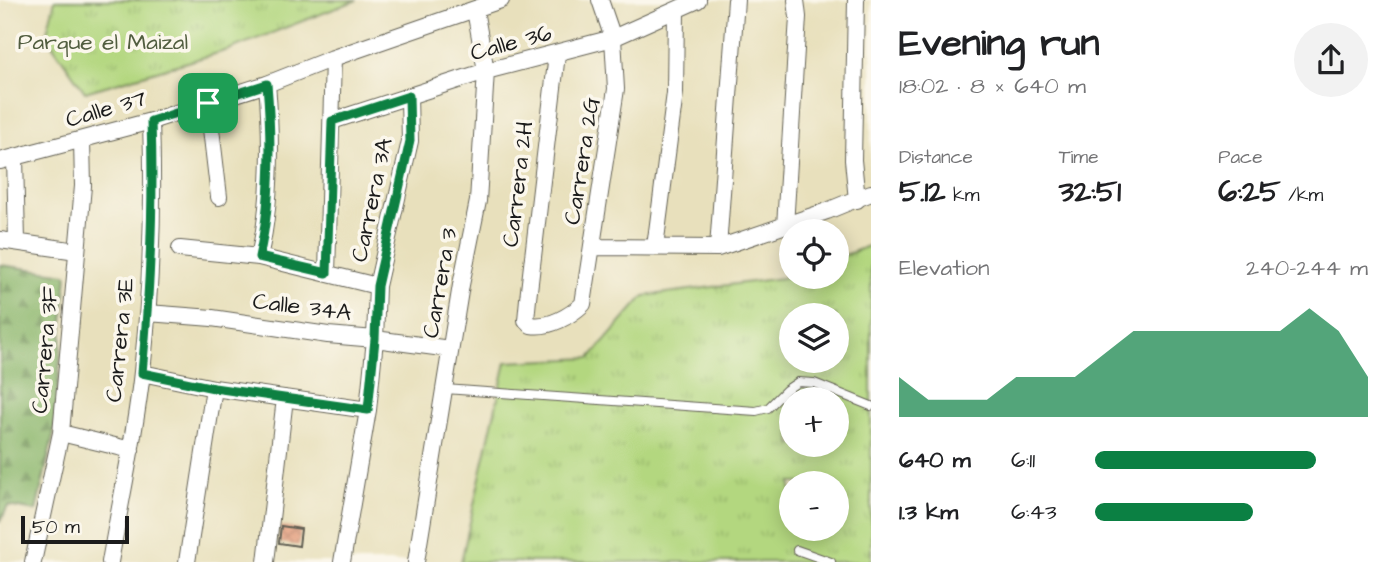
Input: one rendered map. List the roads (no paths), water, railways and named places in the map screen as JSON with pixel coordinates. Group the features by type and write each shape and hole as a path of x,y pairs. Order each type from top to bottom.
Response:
{"street":[{"name":"Calle 37","path":"7,159 208,103 501,0"},
{"name":"Carrera 2G","path":"562,319 583,304 616,89 613,38 600,0"},
{"name":"Calle 36","path":"332,121 486,71 613,38 698,0"},
{"path":"718,248 736,0"},
{"path":"785,219 798,17 796,0"},
{"path":"804,219 864,197 853,147 856,0"},
{"name":"Carrera 3","path":"416,562 450,349 478,201 486,71 475,10"},
{"path":"655,247 675,93 676,10"},
{"name":"Carrera 2H","path":"557,54 526,320 531,326 536,326 562,319"},
{"path":"327,273 333,58"},
{"path":"259,257 270,184 271,126 267,84"},
{"name":"Carrera 3A","path":"342,562 368,410 377,286 410,141 409,96"},
{"path":"208,103 219,197"},
{"name":"Carrera 3E","path":"110,562 131,450 148,313 152,221 151,121"},
{"name":"Carrera 3F","path":"33,562 61,433 83,186 82,140"},
{"path":"7,159 17,242"},
{"path":"592,247 718,248 779,228"},
{"path":"0,240 77,251"},
{"path":"180,249 259,257 377,286"},
{"name":"Calle 34A","path":"148,313 212,318 450,349"},
{"path":"142,373 214,388 368,410"},
{"path":"187,562 214,388"},
{"path":"266,562 285,398"},
{"path":"61,433 131,450"}],"lane":[{"path":"445,389 756,411 768,408 798,382 814,383 871,405"},
{"path":"797,550 831,562"}],"park label":[{"name":"Parque el Maizal","path":"103,42"}]}
